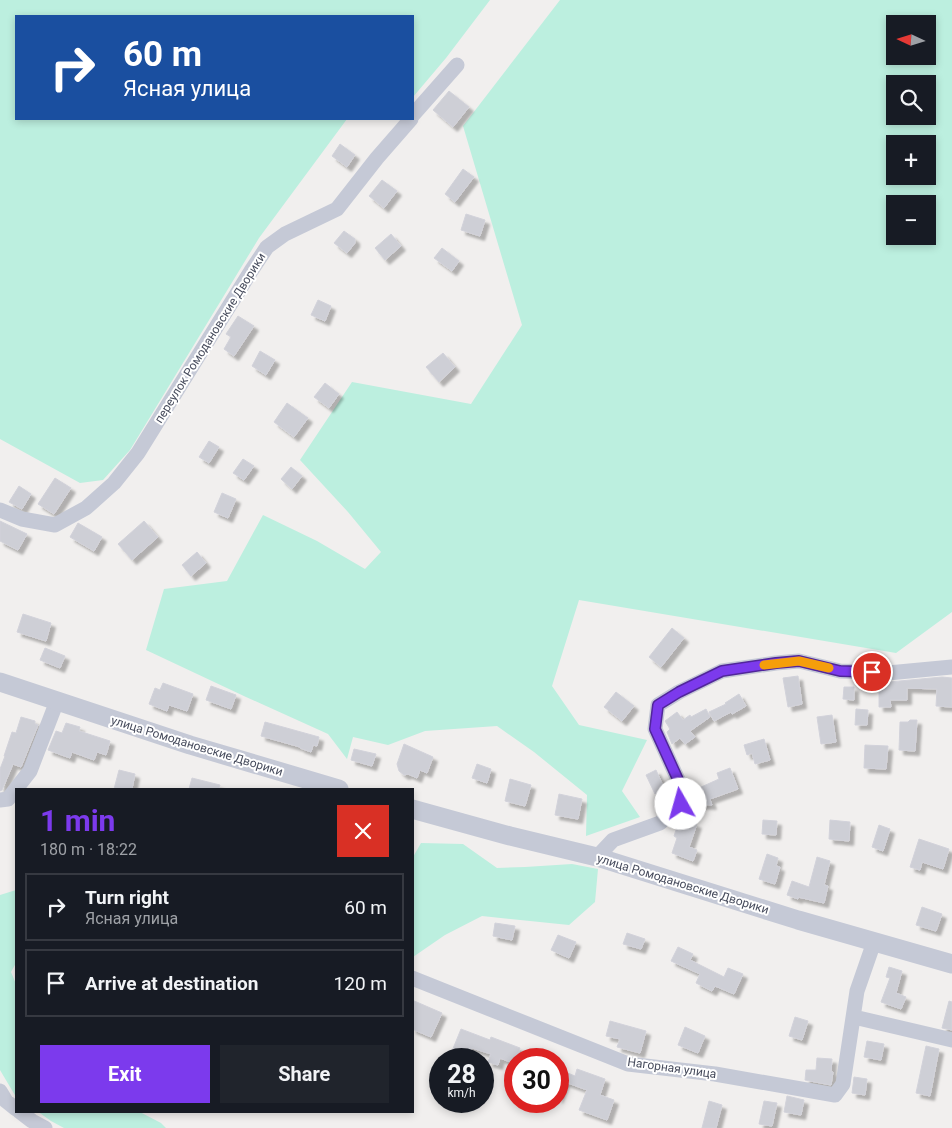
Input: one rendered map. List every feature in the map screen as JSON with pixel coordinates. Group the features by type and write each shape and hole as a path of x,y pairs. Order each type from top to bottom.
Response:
{"street":[{"name":"переулок Ромодановские Дворики","path":"414,116 457,65"},
{"name":"переулок Ромодановские Дворики","path":"0,510 22,519 54,525 86,508 114,483 138,453 267,247 286,234 337,209 376,158 410,120"},
{"path":"597,858 614,840 660,823 681,804 680,784 655,729 658,705 679,692 722,671 776,663 799,661 840,671 888,673 952,667"},
{"name":"улица Ромодановские Дворики","path":"0,682 190,745 336,788"},
{"path":"17,788 30,771 57,701"},
{"path":"0,800 8,799 15,790"},
{"name":"улица Ромодановские Дворики","path":"414,810 597,858 789,917 952,964"},
{"name":"Нагорная улица","path":"414,979 628,1064 715,1074 835,1095 843,1084 857,991 874,942"},
{"path":"854,1017 952,1040"},
{"path":"0,1091 6,1101 15,1108"},
{"path":"21,1113 45,1128"}],"green space":[{"path":"0,0 490,0 446,58 414,96 414,15 15,15 15,120 346,120 259,238 130,450 103,480 80,483 0,439"},
{"path":"560,0 952,0 952,612 896,653 579,600 552,686 579,725 647,740 622,791 640,817 586,836 587,795 534,752 497,726 425,731 388,745 353,737 347,759 328,734 146,650 164,589 227,581 263,515 317,541 365,569 381,552 348,512 300,460 352,382 471,404 522,325 463,126"},
{"path":"421,843 463,844 497,868 572,864 598,869 595,902 569,925 482,916 445,935 414,956 414,855"},
{"path":"15,890 15,965 11,972 15,982 15,1095 0,1070 0,895"},
{"path":"40,1113 142,1113 161,1123 166,1128 64,1128"}],"building":[{"path":"449,91 469,107 453,127 433,110"},
{"path":"340,144 355,155 347,167 332,156"},
{"path":"463,169 474,177 455,202 445,194"},
{"path":"382,180 397,191 384,208 369,196"},
{"path":"466,214 485,220 480,236 461,230"},
{"path":"344,231 355,239 355,243 347,253 334,243"},
{"path":"391,234 401,246 385,260 375,248"},
{"path":"442,248 459,261 452,271 434,258"},
{"path":"318,300 331,306 325,321 311,315"},
{"path":"238,316 254,326 234,356 224,349 231,337 226,334"},
{"path":"260,351 275,360 266,375 252,366"},
{"path":"443,353 455,367 439,382 426,367"},
{"path":"325,383 339,394 329,408 314,397"},
{"path":"287,403 308,418 294,437 274,422"},
{"path":"209,441 219,447 209,463 199,457"},
{"path":"243,459 254,466 244,480 233,473"},
{"path":"291,467 302,476 292,489 281,479"},
{"path":"55,478 71,488 54,514 38,504"},
{"path":"19,486 31,494 22,509 9,502"},
{"path":"222,493 236,499 228,518 214,512"},
{"path":"0,521 27,534 18,550 0,541"},
{"path":"144,521 158,537 132,560 118,544"},
{"path":"78,523 102,537 94,551 70,537"},
{"path":"197,552 206,563 191,576 182,565"},
{"path":"23,614 51,623 46,641 17,632"},
{"path":"672,628 684,638 661,667 649,657"},
{"path":"45,648 65,656 60,668 40,660"},
{"path":"798,676 802,704 788,707 783,678"},
{"path":"942,677 952,678 952,707 936,706 937,689 907,688 907,700 890,700 891,707 879,707 879,682"},
{"path":"163,683 193,694 187,711 169,705 167,711 149,704 155,688 160,690"},
{"path":"211,686 236,695 231,709 206,700"},
{"path":"844,687 854,687 854,700 843,699"},
{"path":"616,692 634,706 622,721 604,707"},
{"path":"739,694 746,706 714,721 709,712 726,704"},
{"path":"706,709 710,717 690,731 695,737 685,744 680,738 672,744 667,732 670,729 665,721 677,712 683,720"},
{"path":"856,709 868,710 867,725 855,725"},
{"path":"832,715 836,742 821,744 817,717"},
{"path":"21,717 35,721 35,724 38,725 21,767 13,764 0,791 0,769 12,732 16,733"},
{"path":"910,720 917,720 915,751 899,750 900,722 908,722"},
{"path":"265,722 319,737 317,746 313,745 311,752 261,736"},
{"path":"66,723 80,727 79,731 110,741 106,755 97,752 94,760 72,752 70,758 48,750 56,731 62,733"},
{"path":"764,739 770,760 755,764 752,753 747,755 744,745"},
{"path":"404,744 433,757 427,773 420,770 417,778 408,774 404,775 399,771 397,764"},
{"path":"865,745 888,746 886,769 864,768"},
{"path":"354,749 376,754 372,766 351,760"},
{"path":"477,764 491,769 487,783 472,778"},
{"path":"730,768 738,789 710,799 712,805 693,804 690,792 719,779 717,773"},
{"path":"119,770 135,774 132,788 114,788"},
{"path":"656,770 665,790 655,794 646,775"},
{"path":"192,778 220,785 219,788 189,788"},
{"path":"510,779 531,785 525,806 505,801"},
{"path":"559,794 582,799 578,819 555,815"},
{"path":"680,818 697,824 689,847 697,850 693,861 672,853 677,838 674,836"},
{"path":"763,820 777,821 776,835 762,834"},
{"path":"830,820 850,822 849,841 829,839"},
{"path":"879,825 890,829 883,851 872,847"},
{"path":"919,839 949,849 943,869 922,862 920,870 910,867"},
{"path":"767,854 778,858 776,866 780,867 775,884 759,879"},
{"path":"817,857 830,861 824,885 828,886 824,903 798,897 798,899 787,895 792,881 809,887"},
{"path":"922,907 942,914 936,931 916,925"},
{"path":"495,923 515,926 512,940 493,936"},
{"path":"627,933 645,939 641,949 623,944"},
{"path":"558,935 576,942 569,958 551,950"},
{"path":"678,947 693,954 690,960 724,977 728,968 743,974 734,994 715,986 712,991 696,983 700,974 671,961"},
{"path":"889,967 902,971 896,993 906,997 901,1009 881,1002 890,978 886,977"},
{"path":"414,1001 442,1013 431,1037 414,1030"},
{"path":"949,1001 952,1002 952,1030 942,1028"},
{"path":"795,1017 808,1021 802,1040 789,1036"},
{"path":"610,1021 646,1031 640,1053 617,1047 620,1039 606,1036"},
{"path":"685,1027 705,1036 698,1053 678,1045"},
{"path":"461,1029 490,1040 491,1037 520,1048 504,1048 504,1060 500,1058 498,1065 494,1064 494,1048 453,1048"},
{"path":"867,1041 884,1044 881,1060 864,1057"},
{"path":"926,1046 939,1049 930,1096 916,1093"},
{"path":"817,1058 832,1059 831,1085 805,1080 806,1070 816,1070"},
{"path":"577,1069 605,1079 600,1095 614,1100 607,1120 579,1110 587,1090 569,1083 569,1074 575,1076"},
{"path":"854,1077 867,1079 865,1095 852,1093"},
{"path":"787,1096 804,1100 801,1115 784,1112"},
{"path":"709,1101 722,1105 716,1128 702,1128"},
{"path":"764,1101 777,1103 772,1126 759,1124"}],"slow traffic":[{"path":"764,665 799,661 829,668"}],"route":[{"path":"681,804 680,784 655,729 658,705 679,692 722,671 799,661 840,671 872,672"}]}
